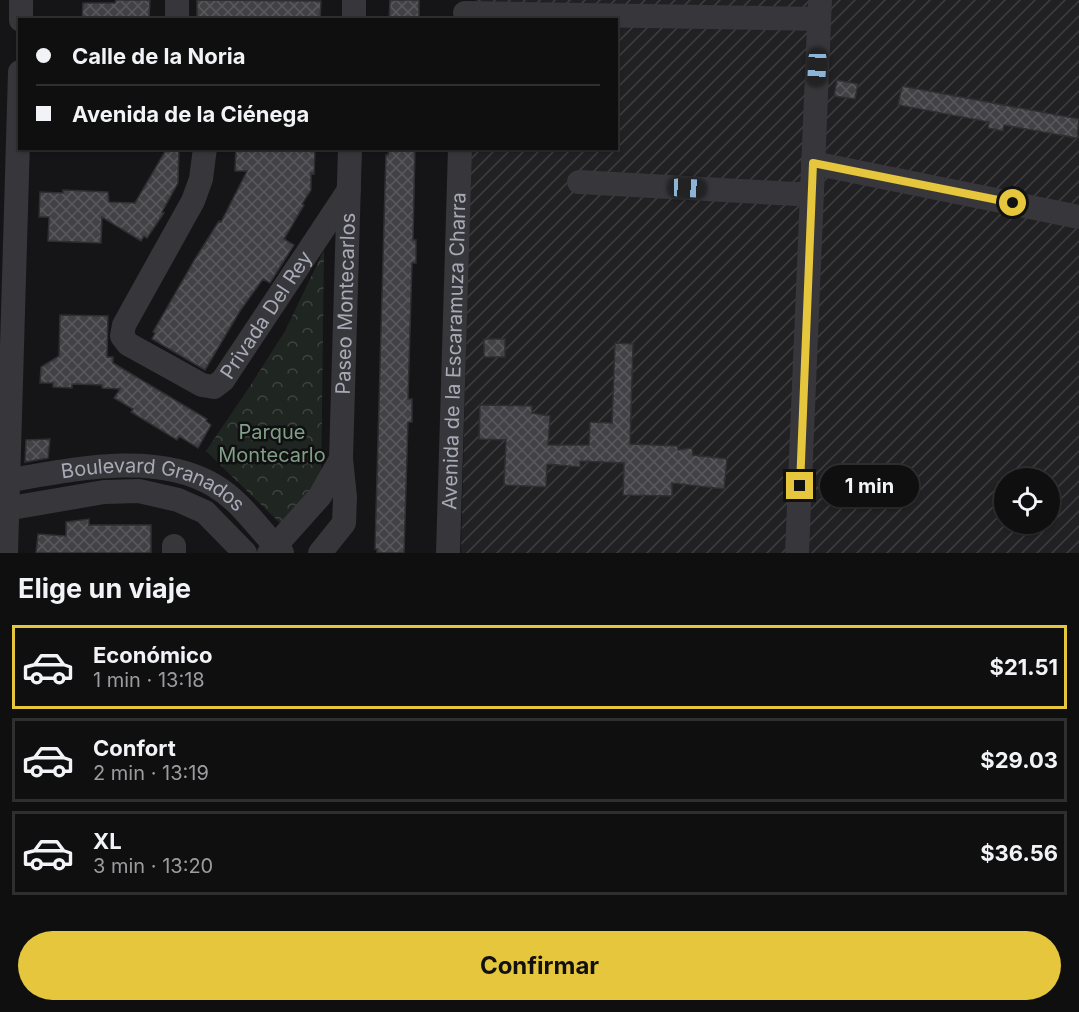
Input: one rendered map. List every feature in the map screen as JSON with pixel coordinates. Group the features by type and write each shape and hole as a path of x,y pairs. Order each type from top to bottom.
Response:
{"street":[{"path":"21,0 21,18"},
{"path":"177,0 177,18"},
{"path":"354,0 354,18"},
{"path":"464,11 819,10 797,553"},
{"path":"6,553 4,481 9,137 18,84"},
{"name":"Privada Del Rey","path":"205,150 201,179 193,201 124,325 122,336 128,344 202,385 214,387 223,380 349,190"},
{"name":"Paseo Montecarlos","path":"320,553 344,523 345,497 341,459 350,150"},
{"name":"Avenida de la Escaramuza Charra","path":"448,553 460,150"},
{"path":"813,163 1079,217"},
{"path":"579,182 795,194 812,193"},
{"name":"Paseo Montecarlos","path":"275,551 320,496 341,459"},
{"name":"Boulevard Granados","path":"4,481 101,467 146,465 191,474 216,486 247,513 275,551"},
{"name":"Boulevard Granados","path":"4,510 104,492 139,491 178,500 205,512 245,553"}],"shaded area":[{"path":"475,0 1079,0 1079,553 461,553 471,150 618,150 618,18 474,18"}],"green space":[{"name":"Parque Montecarlo","path":"324,250 321,492 286,529 206,451 285,331"}],"building":[{"path":"116,0 150,0 149,18 82,18 83,3 115,3"},
{"path":"197,0 321,1 320,18 197,18"},
{"path":"390,0 419,0 419,18 389,18"},
{"path":"837,80 858,84 855,99 834,96"},
{"path":"902,86 1079,119 1077,138 1004,125 1003,131 988,128 989,122 898,105"},
{"path":"166,150 179,150 178,183 162,212 164,213 147,238 144,236 141,241 102,217 101,243 48,241 49,217 39,217 40,192 63,193 63,190 108,192 109,202 135,203"},
{"path":"236,150 315,150 311,190 284,239 294,245 270,283 263,279 240,311 205,370 152,339 155,333 153,332 195,259 219,221 221,222 247,171 235,171"},
{"path":"389,150 415,150 413,240 416,240 416,263 412,263 408,399 412,399 412,422 408,422 404,553 377,553 375,549 386,155"},
{"path":"60,315 108,316 107,357 113,357 113,363 207,419 206,421 211,425 198,448 179,436 177,440 131,412 133,409 114,398 120,389 102,388 102,385 72,384 72,388 53,387 53,383 40,383 41,367 59,356"},
{"path":"484,339 505,339 505,357 484,357"},
{"path":"615,343 633,344 630,444 678,446 678,450 692,448 693,455 727,459 724,489 672,483 672,496 623,495 624,463 580,461 580,467 547,464 546,487 504,485 506,440 479,439 480,405 532,406 532,413 550,416 548,445 589,445 590,422 612,423"},
{"path":"50,439 48,458 25,462 26,440"},
{"path":"89,519 89,525 151,525 151,553 36,553 38,534 66,536 66,522"}],"route":[{"path":"800,486 813,163 1013,203"}]}
